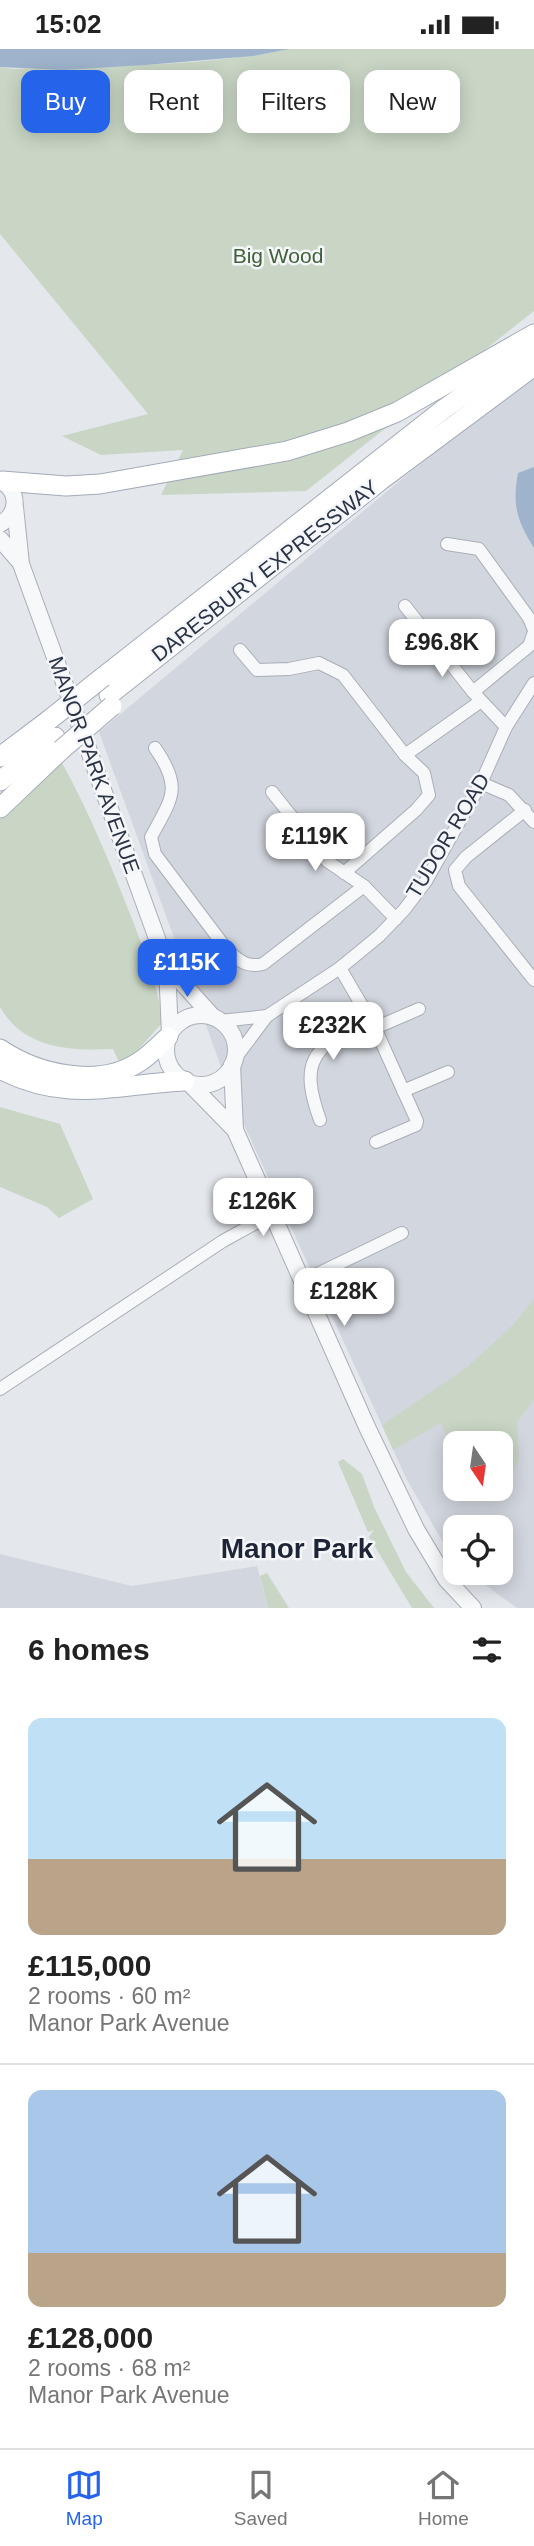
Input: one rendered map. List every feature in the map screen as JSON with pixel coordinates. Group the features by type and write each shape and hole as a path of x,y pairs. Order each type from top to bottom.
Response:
{"main road":[{"path":"1,480 66,486 100,484 287,451 348,432 397,412 534,334"},
{"name":"DARESBURY EXPRESSWAY","path":"0,781 461,397 534,345"},
{"name":"DARESBURY EXPRESSWAY","path":"108,693 381,479 534,366"},
{"path":"0,808 55,736 108,693"},
{"name":"DARESBURY EXPRESSWAY","path":"0,757 55,736"},
{"path":"0,1049 27,1064 50,1072 101,1075 139,1062 169,1035"},
{"path":"0,1069 37,1085 62,1090 87,1091 187,1082"}],"street":[{"path":"0,524 8,519 15,507 13,491 1,480"},
{"name":"MANOR PARK AVENUE","path":"15,507 21,564 167,966 169,1035"},
{"name":"MANOR PARK AVENUE","path":"0,539 21,564"},
{"path":"405,755 477,696 529,646 534,631 528,618 478,549 447,544"},
{"path":"405,606 477,696 506,727"},
{"path":"240,650 257,670 289,669 319,663 343,675 405,755 424,773 429,795 416,810 344,873"},
{"name":"TUDOR ROAD","path":"233,1063 267,1016 340,968 396,919 426,881 481,783 506,727 534,683"},
{"path":"155,748 169,769 172,797 150,837 156,854 228,951 243,964 253,967 263,964 364,886"},
{"path":"481,783 509,795 534,821"},
{"path":"272,792 327,861 364,886 396,919"},
{"path":"525,810 466,857 455,870 459,886 534,980"},
{"name":"MANOR PARK AVENUE","path":"167,966 216,1019"},
{"path":"340,968 375,1028 417,1121 416,1125 376,1142"},
{"path":"375,1028 419,1009"},
{"path":"320,1120 311,1093 310,1073 316,1054 368,1015"},
{"path":"235,1130 233,1063 236,1049 233,1038 216,1019 193,1016 184,1020 169,1035 167,1058 177,1076 187,1082 235,1130 367,1427 416,1529 446,1579 473,1608"},
{"name":"TUDOR ROAD","path":"216,1019 267,1016"},
{"path":"187,1082 199,1085 218,1080 233,1063"},
{"path":"403,1091 448,1072"},
{"path":"0,1389 223,1241 272,1214"},
{"path":"303,1281 402,1233"}],"shaded area":[{"path":"534,375 534,1608 517,1608 485,1585 513,1585 513,1515 443,1515 443,1542 407,1480 235,1105 99,732 403,478"},
{"path":"0,1554 132,1586 257,1566 268,1608 0,1608"}],"green space":[{"name":"Big Wood","path":"290,49 534,49 534,311 306,491 161,495 183,450 101,455 62,436 148,414 0,234 0,67 13,69 152,65"},
{"path":"61,761 116,879 158,996 162,1023 136,1052 120,1064 113,1049 65,1048 35,1039 22,1032 0,1007 0,819"},
{"path":"0,1107 60,1124 93,1199 59,1218 47,1207 0,1187"},
{"path":"534,1299 534,1400 517,1422 519,1461 513,1468 513,1431 444,1431 441,1423 393,1450 382,1425 465,1369 513,1325"},
{"path":"343,1459 362,1474 374,1507 406,1572 434,1608 412,1608 369,1537 374,1530 368,1532 338,1462"},
{"path":"267,1573 289,1608 268,1608 260,1576"}],"water":[{"path":"0,49 290,49 253,56 145,65 63,70 0,67"},
{"path":"534,467 534,548 517,512 516,494 518,473"}],"district":[{"name":"Manor Park","path":"297,1548"}]}
